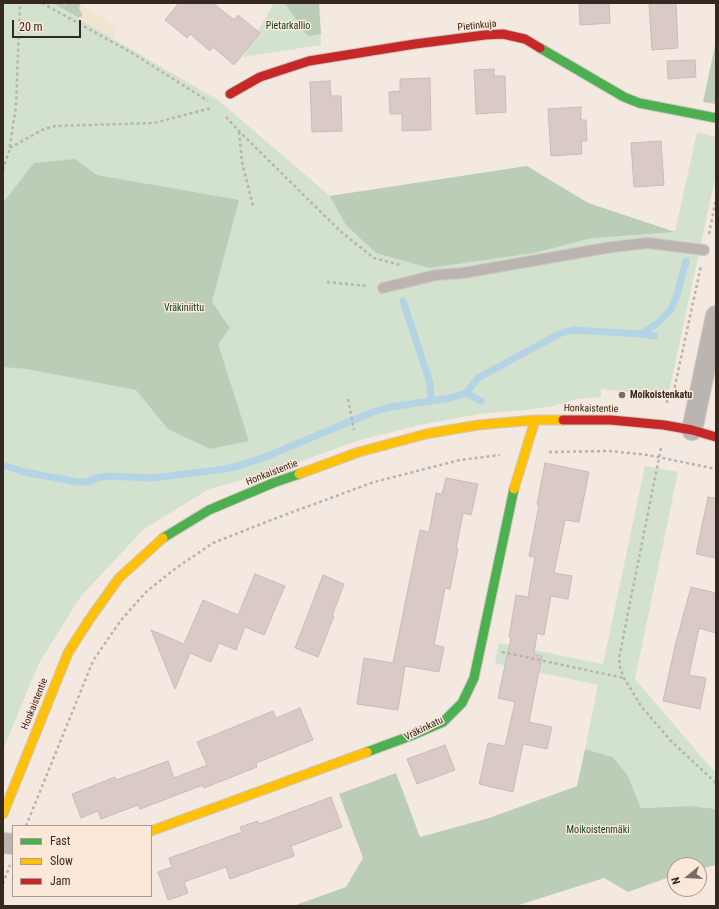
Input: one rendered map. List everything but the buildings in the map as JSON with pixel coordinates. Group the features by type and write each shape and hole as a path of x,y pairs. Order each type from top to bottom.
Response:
{"street":[{"name":"Pietinkuja","path":"230,94 260,77 309,61 415,44 503,34 525,40 631,100 639,103 716,118"},
{"path":"692,430 716,316"},
{"name":"Honkaistentie","path":"3,814 68,653 89,620 119,578 161,539 209,510 273,483 359,452 426,434 478,425 534,420 611,420 664,425 692,430 716,437"},
{"name":"Vräkinkatu","path":"152,831 407,738 443,722 462,703 474,678 515,482 534,420"}],"lane":[{"path":"383,288 436,275 463,273 612,247 648,243 704,250"}],"path":[{"path":"3,170 10,148 16,106 20,3"},
{"path":"42,3 132,53 219,107 239,131 340,231 374,258 402,266"},
{"path":"10,148 42,130 55,126 154,123 169,120 219,107 230,94"},
{"path":"239,131 242,162 253,206"},
{"path":"667,401 673,395 716,199"},
{"path":"328,282 383,288"},
{"path":"348,399 359,452"},
{"path":"26,825 93,662 121,620 146,592 176,568 214,544 279,517 374,482 460,460 525,452 610,451 660,457 716,469"},
{"path":"660,457 619,658 620,667 624,678 641,706 670,740 716,783"},
{"path":"480,648 624,678"},
{"path":"3,884 12,862"}],"green space":[{"name":"Vräkiniittu","path":"3,3 52,3 218,100 330,196 527,166 588,203 675,232 697,132 715,137 716,174 668,396 601,389 601,397 576,399 554,406 479,414 424,424 360,440 277,470 209,489 144,529 81,596 39,663 3,750"},
{"path":"52,3 61,3 64,5 69,3 79,3 81,4 79,8 83,16 79,18"},
{"name":"Pietarkallio","path":"274,3 319,3 321,45 243,57"},
{"path":"285,3 319,3 321,34 309,36 305,33"},
{"path":"716,41 716,104 703,102"},
{"path":"75,159 97,175 239,200 212,302 230,328 218,344 249,441 210,449 168,429 136,390 27,369 3,367 3,203 34,163"},
{"path":"527,166 588,203 675,232 592,238 534,253 429,268 376,253 346,225 330,196"},
{"path":"645,466 678,472 635,679 716,773 716,809 691,806 641,808 628,776 613,757 585,749 598,685 495,663 499,643 603,664"},
{"name":"Moikoistenmäki","path":"585,749 613,757 628,776 641,808 691,806 716,809 716,865 707,867 707,857 667,857 667,878 628,892 604,878 516,906 293,906 346,887 363,858 339,794 396,773 420,837 489,818 577,786"}],"sand":[{"path":"81,4 116,27 115,39 79,18 83,16 79,8"}],"waterway":[{"path":"642,334 660,321 671,309 677,295 686,261"},
{"path":"403,301 430,383 431,401"},
{"path":"3,465 24,472 78,482 88,482 96,478 107,476 152,478 226,469 265,457 373,412 390,407 451,398 466,393 478,378 559,334 573,330 655,336"},
{"path":"466,393 481,401"}],"traffic: fast":[{"path":"540,48 624,97 639,103 716,118"},
{"path":"163,538 209,510 273,483 299,474"},
{"path":"367,752 443,722 462,703 474,678 514,489"}],"traffic: slow":[{"path":"299,474 359,452 426,434 478,425 535,420 563,420"},
{"path":"514,489 535,420"},
{"path":"3,814 68,653 119,578 163,538"},
{"path":"152,831 367,752"}],"traffic: jam":[{"path":"230,94 260,77 309,61 415,44 503,34 525,39 540,48"},
{"path":"563,420 611,420 664,425 692,430 716,437"}],"place":[{"name":"Moikoistenkatu","path":"622,395"}]}
